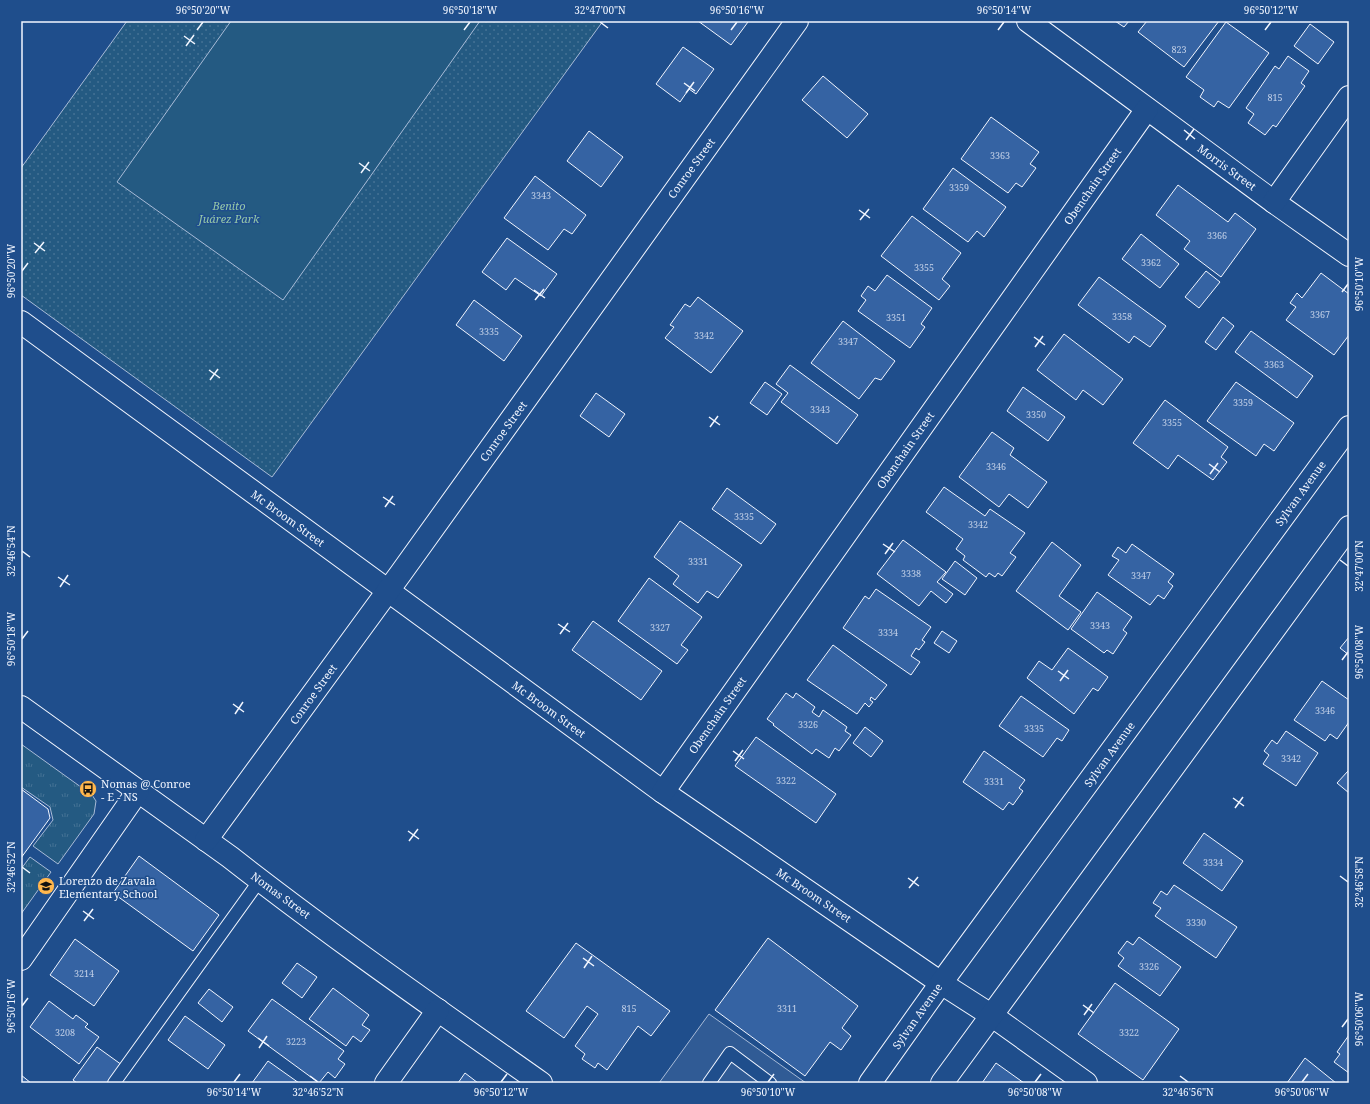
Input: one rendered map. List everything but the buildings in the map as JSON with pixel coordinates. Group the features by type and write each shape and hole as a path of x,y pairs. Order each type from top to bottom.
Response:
{"street":[{"name":"Conroe Street","path":"206,840 388,591 797,21"},
{"name":"Morris Street","path":"1028,21 1274,202 1349,255"},
{"path":"1274,202 1349,98"},
{"name":"Obenchain Street","path":"662,792 1147,109"},
{"name":"Mc Broom Street","path":"21,322 662,792 941,983 991,1015 1086,1083"},
{"name":"Sylvan Avenue","path":"870,1083 941,983 1349,427"},
{"path":"942,1083 1349,527"},
{"name":"Nomas Street","path":"21,707 541,1083"},
{"path":"21,959 138,791"},
{"path":"386,1083 438,1010"}],"lane":[{"path":"114,1083 260,880"},
{"path":"709,1083 730,1053 770,1083"}],"green space":[{"name":"Benito Juárez Park","path":"127,21 603,21 272,477 21,295 21,168"},
{"path":"231,21 480,21 283,300 117,182"},
{"path":"21,744 92,795 96,801 94,814 58,864 33,846 53,820 50,807 21,787"},
{"path":"30,857 51,872 21,914 21,869"}],"shaded area":[{"path":"709,1014 806,1083 659,1083"}],"place":[{"name":"Nomas @ Conroe - E - NS","path":"88,789"},
{"name":"Lorenzo de Zavala Elementary School","path":"46,886"}]}
